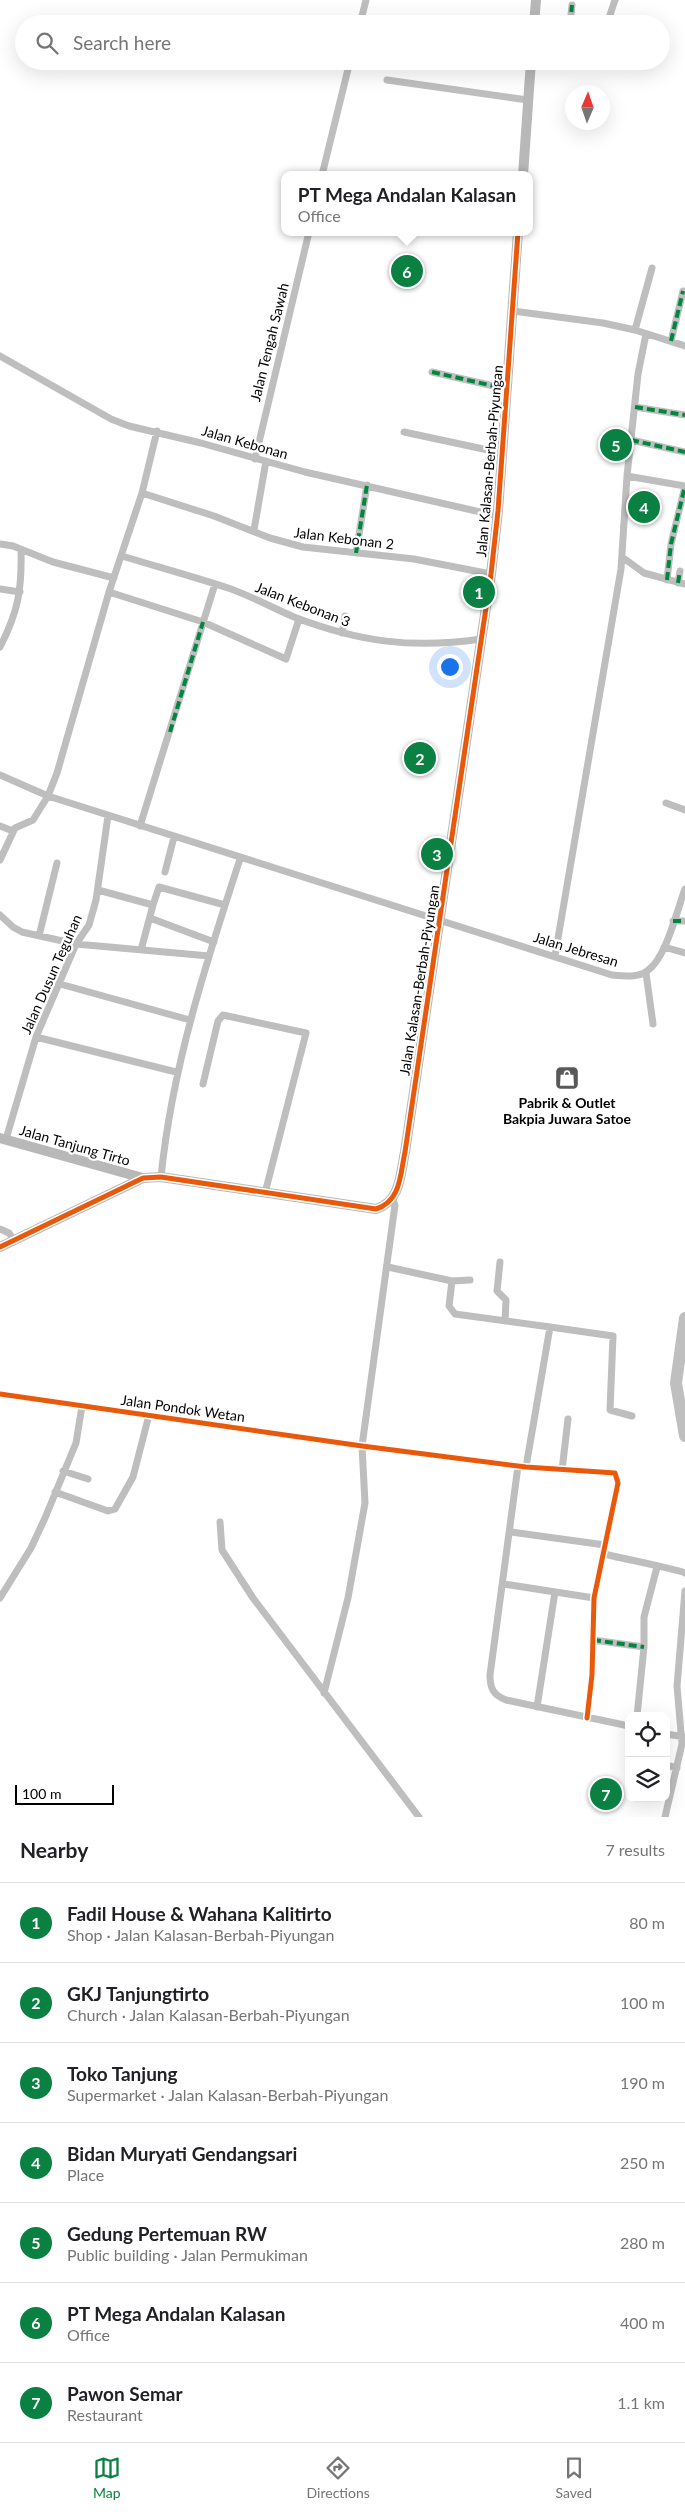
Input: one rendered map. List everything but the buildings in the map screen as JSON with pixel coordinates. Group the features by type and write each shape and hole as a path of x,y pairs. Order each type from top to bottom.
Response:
{"street":[{"path":"362,15 366,0"},
{"path":"535,15 536,0"},
{"path":"610,15 615,0"},
{"path":"571,15 572,5"},
{"path":"323,171 348,70"},
{"path":"523,171 531,70"},
{"path":"387,80 528,100"},
{"name":"Jalan Tengah Sawah","path":"254,459 307,236"},
{"name":"Jalan Kalasan-Berbah-Piyungan","path":"393,1199 405,1152 491,574 498,516 518,236"},
{"path":"636,330 652,268"},
{"path":"671,341 683,290"},
{"path":"512,311 603,323 636,330 685,346"},
{"path":"555,956 622,557 627,476 636,407 638,374 646,334"},
{"name":"Jalan Kebonan","path":"0,356 111,419 129,426 157,431 254,459 498,516"},
{"path":"432,372 507,389"},
{"path":"636,407 685,415"},
{"path":"0,860 12,830 20,824 33,820 48,796 57,773 109,592 142,493 157,431"},
{"path":"404,432 502,454"},
{"path":"631,440 685,452"},
{"path":"254,530 266,461"},
{"path":"627,476 685,486 671,544 667,580"},
{"path":"356,553 367,485"},
{"name":"Jalan Kebonan 2","path":"142,493 254,530 270,538 303,547 414,560 491,574"},
{"path":"0,544 13,546 21,551 114,578"},
{"path":"0,645 14,620 20,592 21,551"},
{"name":"Jalan Kebonan 3","path":"122,556 215,584 342,633 368,639 432,645 481,639"},
{"path":"622,557 644,573 681,583 680,572"},
{"path":"140,826 215,584"},
{"path":"0,589 20,592"},
{"path":"109,592 203,622 286,659 299,618"},
{"path":"342,633 345,616"},
{"name":"Jalan Jebresan","path":"0,775 48,796 108,816 612,975 629,976 646,973"},
{"path":"666,804 685,810"},
{"name":"Jalan Dusun Teguhan","path":"3,1138 36,1037 76,944 89,925 98,890 108,816"},
{"path":"0,826 12,830"},
{"path":"165,872 174,837"},
{"path":"161,1177 176,1072 209,956 240,859"},
{"path":"39,936 57,863"},
{"path":"141,950 159,887 225,905"},
{"path":"98,890 153,905"},
{"path":"653,1024 646,973 652,967 664,947 685,890"},
{"path":"0,915 17,930 76,944 209,956"},
{"path":"150,918 214,942"},
{"path":"673,922 685,921"},
{"path":"664,947 685,954"},
{"path":"60,984 190,1020"},
{"path":"203,1084 218,1021 223,1016 306,1033 265,1193"},
{"path":"36,1037 176,1072"},
{"name":"Jalan Tanjung Tirto","path":"3,1138 143,1178"},
{"path":"124,1174 125,1187"},
{"path":"0,1247 143,1178 161,1177 376,1209 386,1206 393,1199 395,1205 388,1267 362,1446 365,1503 348,1598 324,1693"},
{"path":"0,1229 10,1233 14,1240"},
{"path":"500,1262 497,1291 506,1300 505,1321"},
{"path":"388,1267 452,1281 470,1280"},
{"path":"452,1281 449,1306 453,1312 613,1336 610,1410 632,1416"},
{"path":"550,1327 522,1466 490,1686 500,1698 625,1725"},
{"name":"Jalan Pondok Wetan","path":"0,1394 362,1446 522,1466 611,1472 617,1476 605,1545"},
{"path":"0,1598 31,1548 76,1443 82,1406"},
{"path":"55,1492 108,1511 115,1509 133,1477 149,1415"},
{"path":"562,1470 568,1419"},
{"path":"63,1471 88,1479"},
{"path":"220,1522 222,1550 253,1598 420,1817"},
{"path":"511,1532 605,1545 594,1598 592,1675 586,1718"},
{"path":"604,1554 657,1567 680,1569 685,1573"},
{"path":"637,1712 644,1647 644,1617 657,1567"},
{"path":"504,1584 594,1598"},
{"path":"665,1817 683,1737 677,1686 685,1591"},
{"path":"537,1707 555,1592"},
{"path":"593,1640 644,1647"},
{"path":"670,1735 683,1737"},
{"path":"670,1765 677,1768"}],"waterway":[{"path":"685,1318 676,1383 685,1436"}],"marked path":[{"path":"571,15 572,5"},
{"path":"671,341 683,291"},
{"path":"432,372 507,389"},
{"path":"635,407 685,415"},
{"path":"631,440 685,452"},
{"path":"356,553 367,485"},
{"path":"667,580 671,544 685,486"},
{"path":"678,583 680,571"},
{"path":"170,732 203,622"},
{"path":"673,921 685,921"},
{"path":"593,1640 644,1647"}],"cycle path":[{"path":"0,1247 143,1178 161,1177 376,1209 384,1205 395,1194 405,1152 491,574 498,511 518,236"},
{"path":"0,1394 362,1446 526,1467 615,1473 618,1483 594,1598 592,1675 587,1718"}],"place":[{"name":"PT Mega Andalan Kalasan","path":"407,271"},
{"name":"Gedung Pertemuan RW","path":"616,445"},
{"name":"Bidan Muryati Gendangsari","path":"644,507"},
{"name":"Fadil House & Wahana Kalitirto","path":"479,592"},
{"name":"GKJ Tanjungtirto","path":"420,758"},
{"name":"Toko Tanjung","path":"437,854"},
{"name":"Pabrik & Outlet Bakpia Juwara Satoe","path":"567,1078"},
{"name":"Pawon Semar","path":"606,1794"}]}
